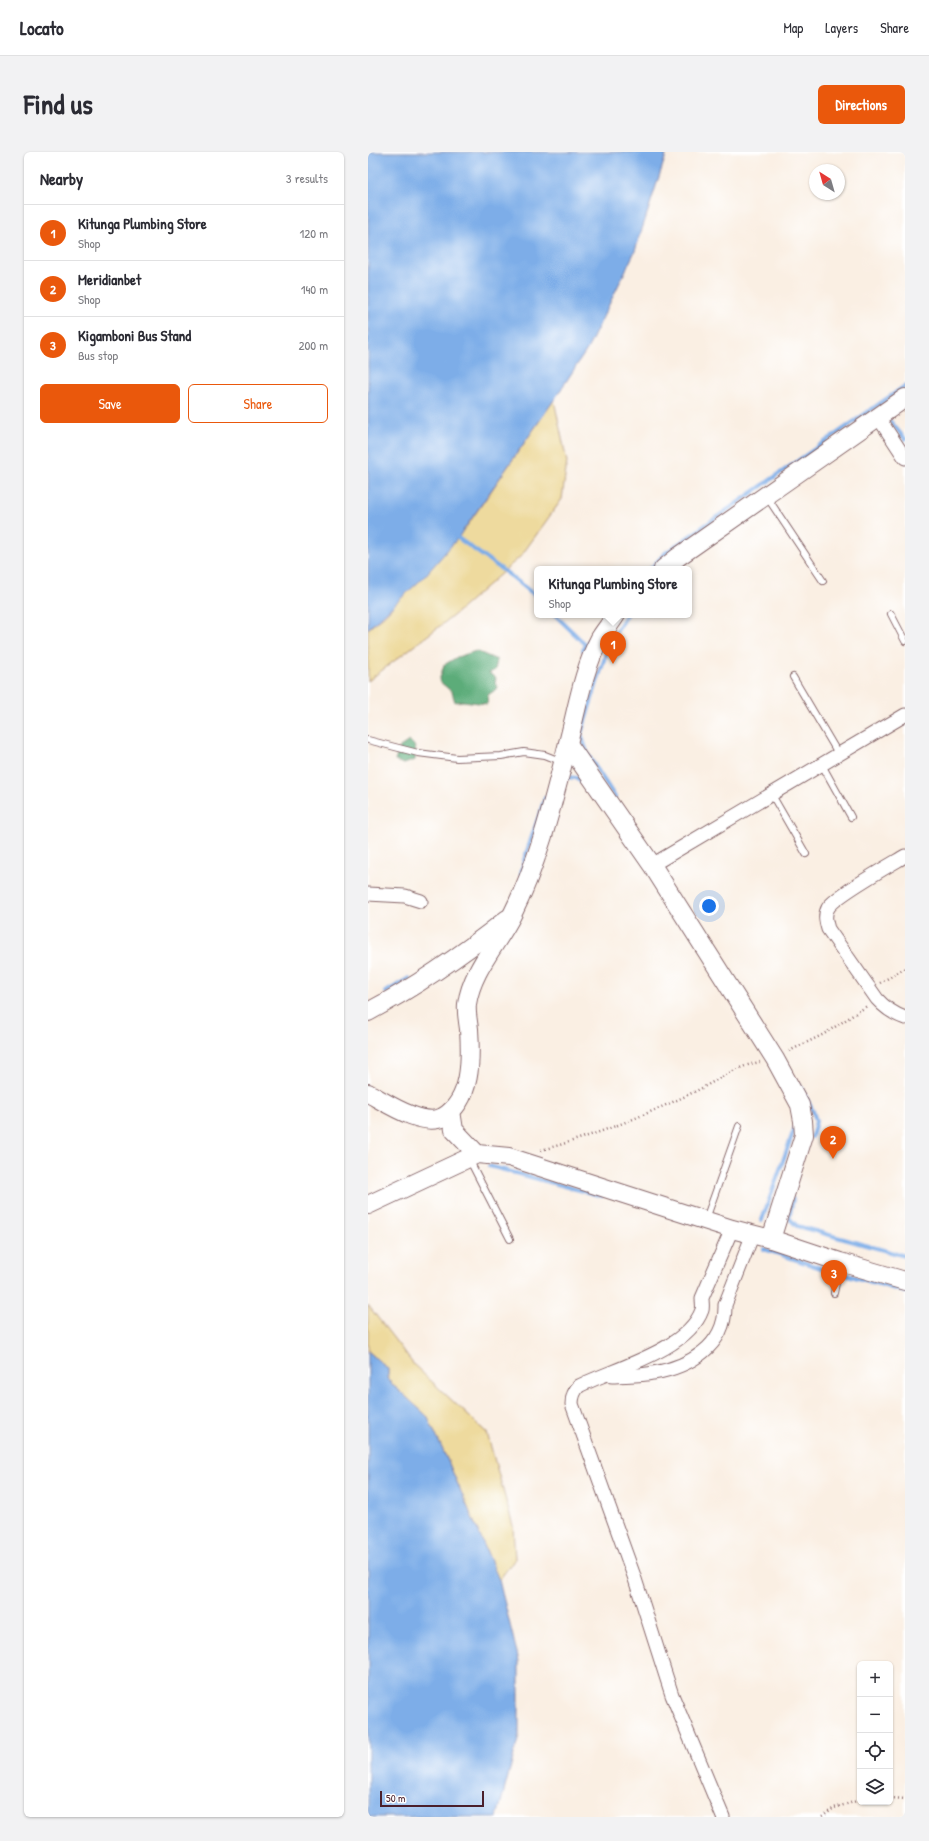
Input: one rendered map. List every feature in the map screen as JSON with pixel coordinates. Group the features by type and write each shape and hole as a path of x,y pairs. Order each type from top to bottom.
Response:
{"main road":[{"path":"667,566 905,398"},
{"path":"368,1093 402,1112 424,1119 441,1118 451,1111 465,1092 470,1054 467,1004 473,984 481,965 500,938 513,914 540,850 585,678 600,639 614,618"},
{"path":"568,744 652,865 775,1059 800,1105 804,1135 771,1239"},
{"path":"368,1012 398,996 452,960 513,914"},
{"path":"451,1111 454,1130 473,1156"},
{"path":"368,1205 473,1156 509,1157 840,1262 905,1281"}],"street":[{"path":"878,417 905,458"},
{"path":"652,865 905,715"},
{"path":"905,856 837,899 828,909 826,915 828,929 883,1006 905,1018"},
{"path":"368,894 405,896 421,901"},
{"path":"723,1817 672,1695 634,1576 572,1404 573,1394 579,1386 644,1359 676,1340 694,1323 702,1310 702,1298 732,1228"},
{"path":"602,1377 653,1373 682,1365 704,1352 715,1342 725,1317 725,1305 753,1234"}],"lane":[{"path":"766,496 824,581"},
{"path":"891,614 905,641"},
{"path":"794,676 838,756"},
{"path":"368,740 418,753 457,758 501,756 524,752 545,755 560,761"},
{"path":"822,765 851,817"},
{"path":"772,795 806,854"},
{"path":"706,1220 739,1126"},
{"path":"473,1156 510,1239"},
{"path":"834,1293 840,1262"}],"path":[{"path":"535,1151 575,1141 695,1092 711,1082 754,1063 775,1059 824,1034 875,994 896,972 905,968"},
{"path":"893,1798 905,1799"},
{"path":"822,1817 834,1808 857,1801"}],"green space":[{"path":"476,651 497,660 495,670 489,673 496,678 495,682 498,688 488,695 487,704 463,701 455,702 452,692 439,681 444,665 457,657"},
{"path":"409,741 415,749 415,760 404,764 395,761 400,747"}],"sand":[{"path":"554,400 567,462 562,499 521,556 453,616 368,681 368,629 385,615 467,526"},
{"path":"368,1305 414,1365 487,1433 513,1526 515,1559 499,1580 427,1416 392,1384 388,1377 388,1369 368,1351"}],"water":[{"path":"368,152 667,152 635,251 588,348 554,400 458,538 424,577 368,629"},
{"path":"368,1351 388,1369 388,1377 392,1384 427,1416 499,1580 519,1661 519,1736 497,1817 368,1817"}],"waterway":[{"path":"653,566 664,554 905,386"},
{"path":"890,421 905,439"},
{"path":"458,538 534,595"},
{"path":"558,618 586,645"},
{"path":"615,797 588,755 581,734 609,644 624,618"},
{"path":"583,650 590,639"},
{"path":"565,777 577,778 586,785"},
{"path":"521,874 524,860 545,798"},
{"path":"386,992 409,978"},
{"path":"799,1085 813,1111 816,1121 812,1137"},
{"path":"762,1220 796,1124"},
{"path":"489,1166 602,1196"},
{"path":"793,1199 789,1218 797,1226 905,1256"},
{"path":"764,1249 827,1270"},
{"path":"841,1273 905,1292"}],"place":[{"name":"Kitunga Plumbing Store","path":"613,664"},
{"name":"Meridianbet","path":"833,1159"},
{"name":"Kigamboni Bus Stand","path":"834,1293"}]}
